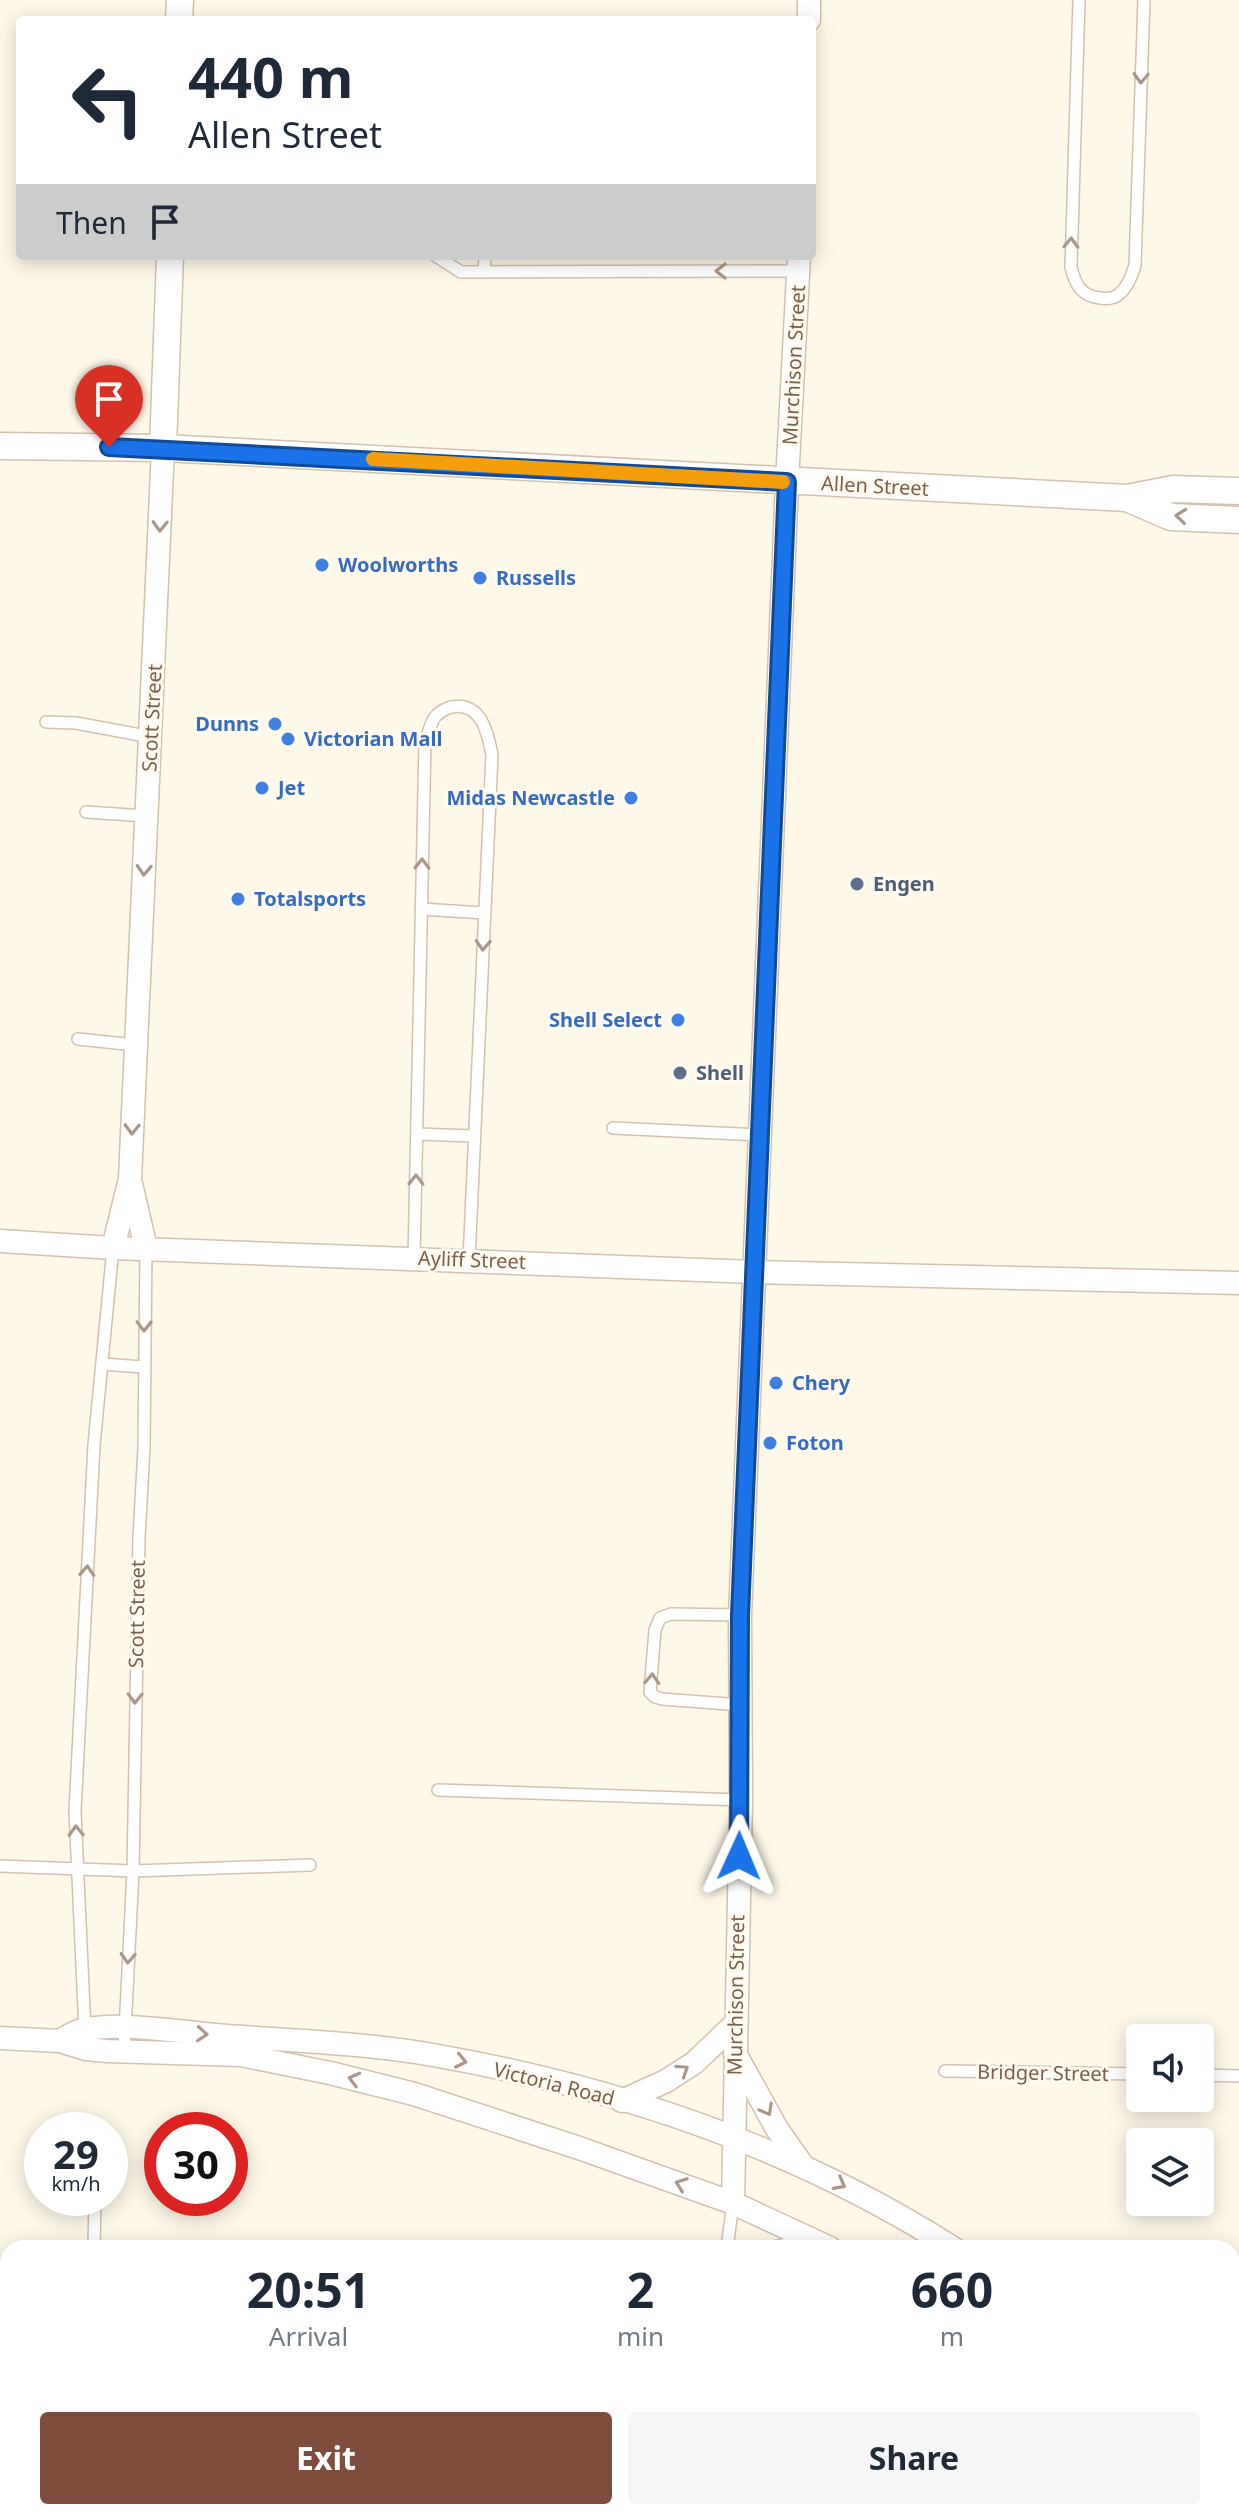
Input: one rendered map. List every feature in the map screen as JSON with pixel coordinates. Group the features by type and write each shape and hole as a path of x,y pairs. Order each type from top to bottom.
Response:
{"street":[{"name":"Scott Street","path":"113,1248 130,1179 170,260"},
{"name":"Murchison Street","path":"733,2203 741,1800 740,1615 787,482 799,264"},
{"name":"Allen Street","path":"0,446 163,448 1127,498 1173,489 1239,491"},
{"name":"Allen Street","path":"1127,498 1171,517 1239,520"},
{"name":"Scott Street","path":"130,1179 146,1248"},
{"name":"Ayliff Street","path":"0,1241 754,1272 1239,1283"},
{"path":"622,2101 666,2081 694,2063 735,2024"},
{"path":"0,2038 124,2040 241,2055 330,2073 414,2094 579,2148 733,2203 813,2240"},
{"name":"Victoria Road","path":"124,2040 340,2044 431,2055 529,2075 686,2119 733,2136 803,2166 913,2222 941,2240"},
{"path":"734,2052 777,2129 803,2166"}],"lane":[{"path":"1079,0 1071,267 1074,282 1082,291 1092,297 1107,299 1118,296 1130,281 1135,265 1144,0"},
{"path":"442,260 461,272 799,264"},
{"path":"484,272 485,260"},
{"path":"414,1258 425,742 434,718 445,709 457,706 468,707 479,716 487,732 492,755 469,1260"},
{"path":"46,722 76,723 151,737"},
{"path":"86,812 146,816"},
{"path":"421,909 484,913"},
{"path":"78,1039 135,1045"},
{"path":"613,1128 760,1135"},
{"path":"417,1134 474,1136"},
{"name":"Scott Street","path":"85,2039 75,1811 94,1445 113,1248"},
{"name":"Scott Street","path":"124,2040 133,1871 146,1248"},
{"path":"102,1364 143,1367"},
{"path":"740,1615 671,1614 660,1618 655,1630 650,1692 662,1699 741,1705"},
{"path":"438,1790 741,1800"},
{"path":"0,1866 133,1871 310,1865"},
{"name":"Bridger Street","path":"945,2071 1126,2074"},
{"path":"1214,2075 1239,2076"},
{"name":"Murchison Street","path":"728,2240 733,2203"},
{"path":"94,2240 95,2216"},
{"path":"801,2240 809,2238"}],"slow traffic":[{"path":"373,459 783,482"}],"place":[{"name":"Woolworths","path":"322,565"},
{"name":"Russells","path":"480,578"},
{"name":"Dunns","path":"275,724"},
{"name":"Victorian Mall","path":"288,739"},
{"name":"Jet","path":"262,788"},
{"name":"Midas Newcastle","path":"631,798"},
{"name":"Engen","path":"857,884"},
{"name":"Totalsports","path":"238,899"},
{"name":"Shell Select","path":"678,1020"},
{"name":"Shell","path":"680,1073"},
{"name":"Chery","path":"776,1383"},
{"name":"Foton","path":"770,1443"}],"route":[{"path":"109,447 787,482 740,1615 739,1856"}]}
